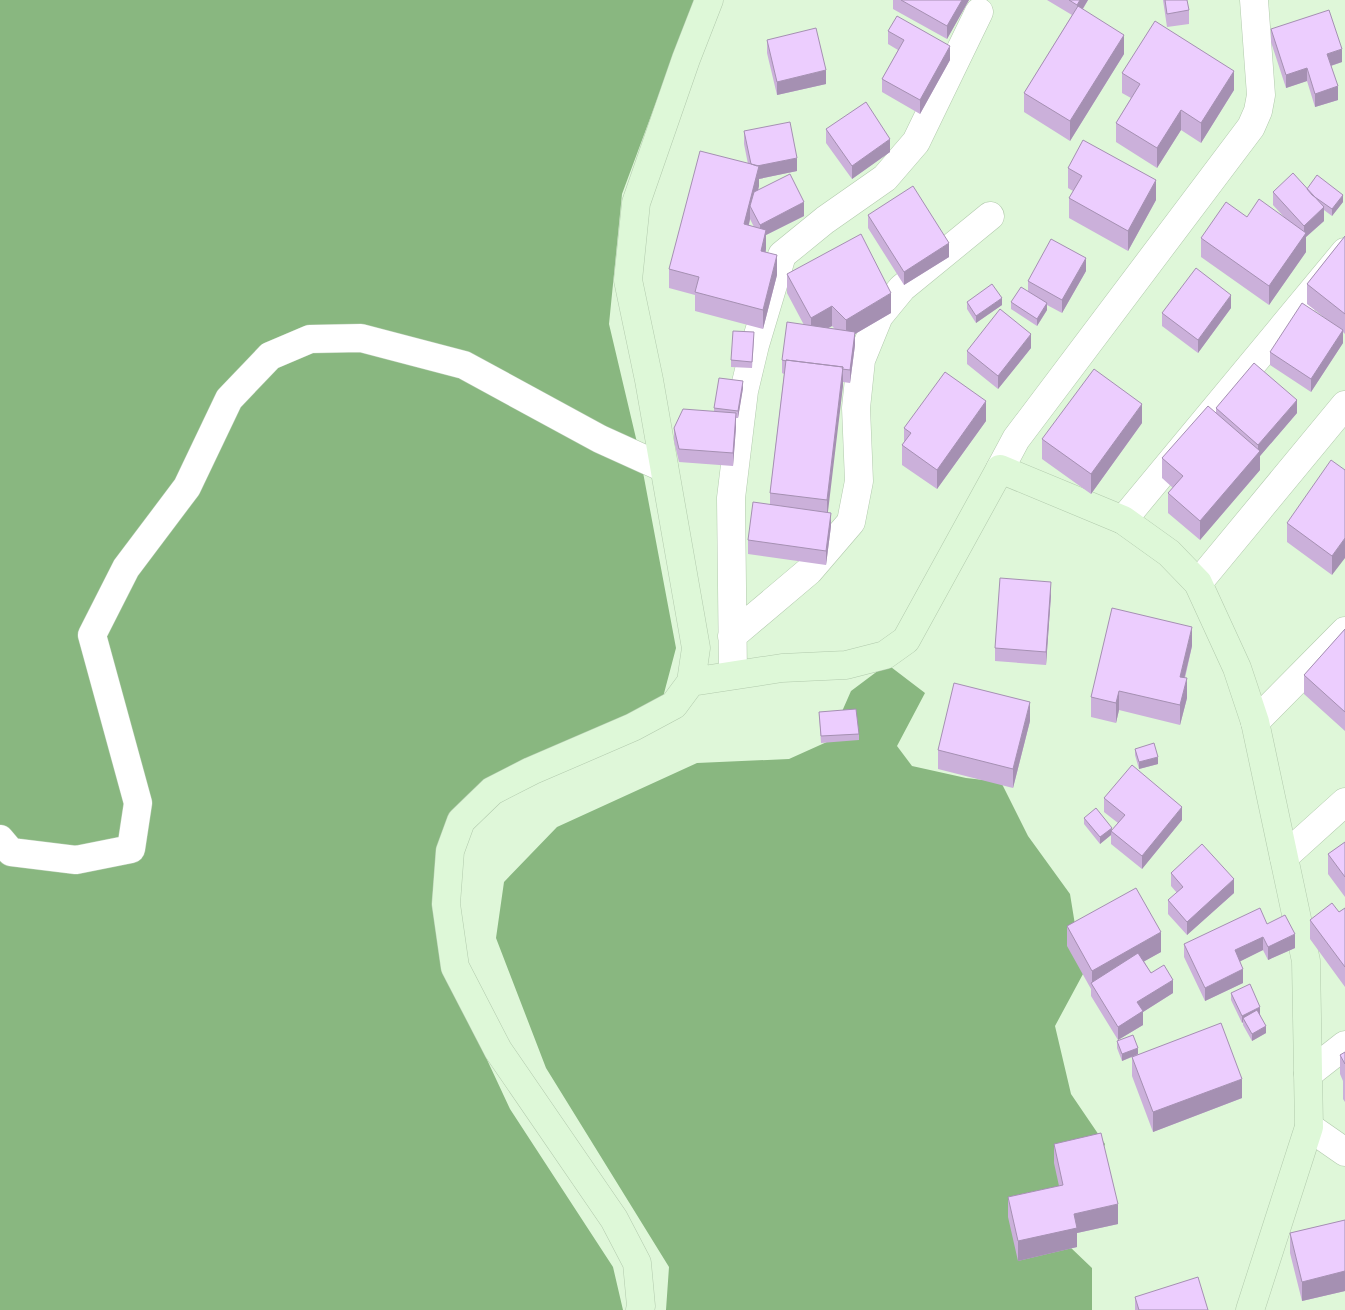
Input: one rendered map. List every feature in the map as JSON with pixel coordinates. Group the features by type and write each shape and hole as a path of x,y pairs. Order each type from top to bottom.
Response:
{"main road":[{"path":"640,1310 637,1263 618,1226 498,1050 455,967 446,904 450,851 461,821 492,791 531,771 633,727 674,705 691,682 696,648 649,380 628,280 636,203 686,59 710,0"},
{"path":"691,682 782,668 846,665 885,655 906,640 1000,469 1123,520 1170,553 1198,583 1237,668 1255,722 1306,961 1309,1127 1250,1310"}],"street":[{"path":"1000,469 1016,439 1251,128 1258,111 1261,95 1254,0"},
{"path":"733,675 731,498 744,391 782,255 825,220 885,178 916,142 979,12"},
{"path":"732,636 809,572 851,522 859,482 856,408 861,360 879,316 902,288 990,216"},
{"path":"1123,520 1345,252"},
{"path":"0,839 11,852 76,860 131,849 138,803 92,635 126,568 186,487 229,399 270,356 310,339 361,338 464,365 600,438 664,468"},
{"path":"1198,583 1345,405"},
{"path":"1255,722 1345,631"},
{"path":"1284,857 1345,802"},
{"path":"1308,1074 1345,1045"},
{"path":"1309,1127 1345,1152"}],"green space":[{"path":"0,0 694,0 622,194 609,324 639,451 676,648 658,716 468,820 452,846 462,1006 510,1109 613,1267 623,1310 0,1310"},
{"path":"887,664 925,693 897,746 912,766 966,778 1001,782 1028,836 1070,894 1083,974 1055,1026 1071,1094 1105,1144 1069,1246 1092,1268 1092,1310 666,1310 669,1267 546,1068 496,938 504,882 557,827 697,763 789,759 829,741 851,691"}],"building":[{"path":"901,0 962,0 947,26"},
{"path":"1069,0 1080,0 1077,5"},
{"path":"1165,0 1187,0 1189,10 1167,14"},
{"path":"1078,6 1124,35 1070,121 1024,93"},
{"path":"1329,10 1342,49 1327,54 1338,86 1315,94 1307,68 1286,75 1271,29"},
{"path":"897,16 950,46 920,100 882,79 904,40 888,31"},
{"path":"1155,21 1234,71 1201,123 1181,110 1157,148 1116,123 1140,84 1122,73"},
{"path":"816,28 826,70 777,82 767,40"},
{"path":"866,102 890,139 852,166 826,129"},
{"path":"790,122 797,158 757,166 751,164 744,131"},
{"path":"1083,140 1156,180 1128,231 1069,198 1082,176 1068,168"},
{"path":"700,151 759,166 744,224 766,230 761,251 777,255 763,310 695,292 699,277 669,269"},
{"path":"1293,173 1324,207 1304,226 1273,192"},
{"path":"790,174 804,202 760,225 750,206 754,192"},
{"path":"1317,175 1343,195 1332,209 1312,195 1307,189"},
{"path":"913,186 949,243 904,272 868,215"},
{"path":"1259,199 1306,233 1269,286 1201,238 1226,202 1247,217"},
{"path":"861,234 891,293 846,320 832,306 811,318 787,274"},
{"path":"1345,236 1345,314 1307,284"},
{"path":"1051,239 1086,258 1062,300 1028,281"},
{"path":"1196,268 1231,295 1198,340 1162,313"},
{"path":"992,284 1002,298 976,316 967,302"},
{"path":"1021,287 1047,303 1037,319 1011,302"},
{"path":"1302,303 1343,330 1311,379 1270,352"},
{"path":"1000,309 1031,334 998,376 967,351"},
{"path":"787,322 855,332 850,370 842,369 843,367 782,360"},
{"path":"733,331 754,332 752,362 731,360"},
{"path":"786,360 843,367 827,500 770,493"},
{"path":"1254,363 1297,400 1258,445 1216,408"},
{"path":"1094,369 1142,404 1091,474 1042,439"},
{"path":"945,372 986,401 937,470 902,445 911,433 904,428"},
{"path":"719,378 743,381 738,411 714,408"},
{"path":"1208,406 1260,451 1200,521 1168,493 1183,476 1162,458"},
{"path":"683,409 736,413 733,453 679,449 674,428"},
{"path":"1331,460 1345,470 1345,538 1332,556 1287,523"},
{"path":"753,502 831,513 826,551 748,540"},
{"path":"1000,578 1051,582 1046,652 995,648"},
{"path":"1112,608 1192,627 1180,677 1187,678 1180,705 1119,691 1116,703 1091,697"},
{"path":"1345,629 1345,712 1304,675"},
{"path":"954,683 1030,702 1013,769 938,750"},
{"path":"856,709 859,734 821,736 819,712"},
{"path":"1154,743 1158,757 1139,762 1135,749"},
{"path":"1132,765 1182,807 1142,856 1111,831 1125,815 1104,798"},
{"path":"1096,808 1112,828 1100,837 1084,818"},
{"path":"1345,842 1345,877 1328,854"},
{"path":"1202,844 1234,879 1187,922 1168,900 1183,887 1171,873"},
{"path":"1136,888 1161,932 1092,971 1067,926"},
{"path":"1332,903 1339,912 1345,908 1345,967 1310,920"},
{"path":"1260,908 1267,924 1285,915 1295,934 1268,947 1263,937 1235,950 1243,969 1205,988 1184,944"},
{"path":"1138,953 1151,973 1164,965 1173,980 1137,1002 1143,1011 1118,1027 1091,983"},
{"path":"1250,984 1260,1007 1242,1016 1231,993"},
{"path":"1257,1010 1266,1026 1252,1034 1243,1018"},
{"path":"1221,1023 1242,1079 1153,1112 1132,1057"},
{"path":"1133,1035 1138,1048 1122,1054 1117,1041"},
{"path":"1345,1052 1345,1064 1340,1055"},
{"path":"1101,1133 1118,1204 1074,1214 1077,1228 1018,1241 1008,1197 1063,1185 1054,1144"},
{"path":"1345,1220 1345,1271 1302,1282 1290,1233"},
{"path":"1198,1277 1208,1310 1139,1310 1135,1297"}]}
